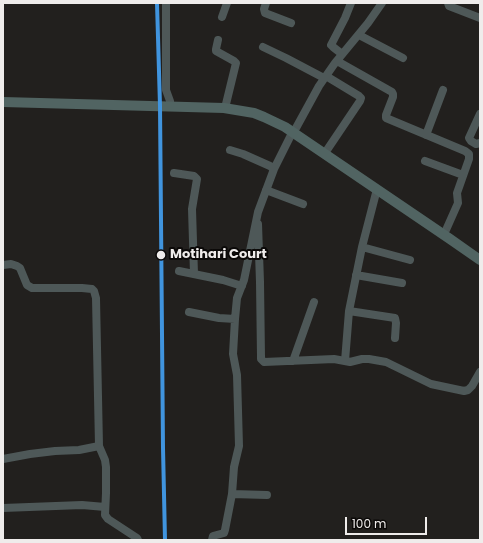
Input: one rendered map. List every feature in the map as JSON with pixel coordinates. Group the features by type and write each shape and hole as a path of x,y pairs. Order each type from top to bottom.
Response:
{"main road":[{"path":"3,97 170,101 226,104 258,109 282,119 294,130 377,190 480,260"},
{"path":"3,102 224,108 254,113 294,130 327,150 480,254"}],"street":[{"path":"166,3 166,90 170,101"},
{"path":"222,17 227,3"},
{"path":"264,3 264,12 292,23"},
{"path":"342,54 333,48 332,45 351,3"},
{"path":"212,540 214,535 222,534 224,532 232,494 233,472 239,449 237,375 233,354 236,304 244,280 258,212 274,169 319,86 382,3"},
{"path":"448,3 449,6 480,18"},
{"path":"358,35 403,58"},
{"path":"218,40 216,51 236,62 226,104"},
{"path":"263,47 325,77 361,98 327,150"},
{"path":"337,61 392,92 393,97 386,118 465,151 469,155"},
{"path":"426,135 443,90"},
{"path":"446,230 458,203 457,193 469,159 469,155 478,143 471,141 469,138 480,114"},
{"path":"230,150 243,154 274,169"},
{"path":"425,161 463,176"},
{"path":"174,173 194,176 197,178 192,209 194,274"},
{"path":"266,190 303,204"},
{"path":"345,361 349,311 362,247 377,190"},
{"path":"258,212 262,359 264,362 334,359 350,362 366,358 383,361 431,384 464,391 468,390 472,386 480,372"},
{"path":"362,247 410,260"},
{"path":"3,264 18,266 27,285 32,288 82,288 92,289 94,291 96,298 99,446 105,460 106,467 104,512 105,517 138,540"},
{"path":"179,271 223,280 242,286"},
{"path":"356,275 402,283"},
{"path":"293,361 314,302"},
{"path":"349,311 395,318 395,338"},
{"path":"190,312 235,319"},
{"path":"3,459 30,454 79,450 99,446"},
{"path":"232,494 267,495"},
{"path":"3,508 82,505 105,507"}],"transit line":[{"path":"157,3 160,106 165,540"}],"place":[{"name":"Motihari Court","path":"161,255"}]}
